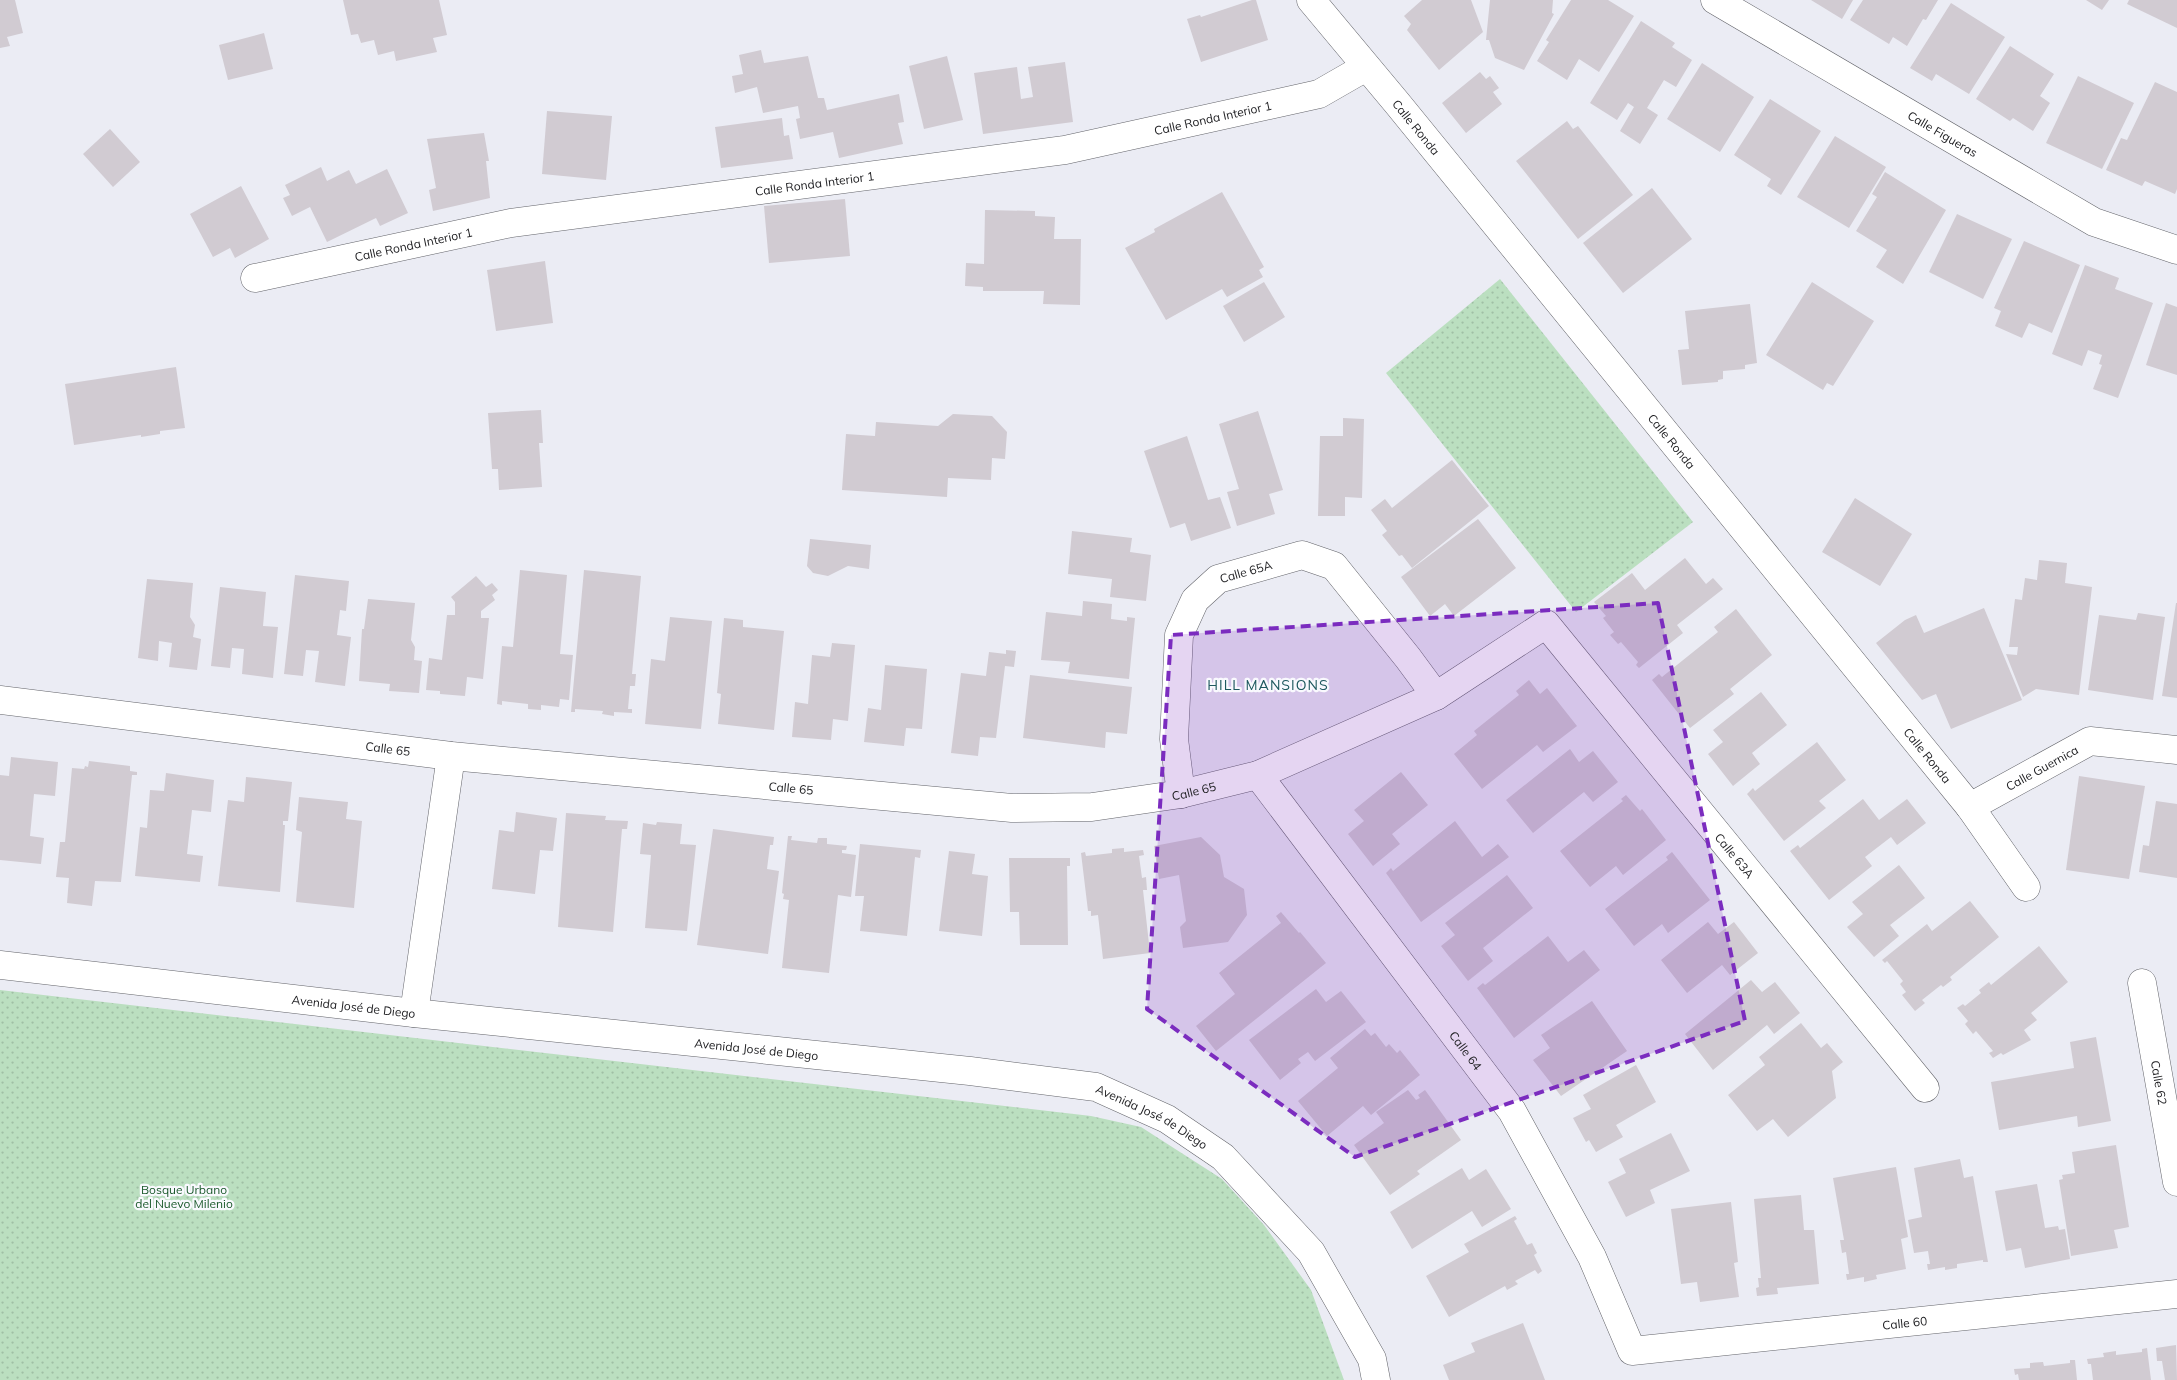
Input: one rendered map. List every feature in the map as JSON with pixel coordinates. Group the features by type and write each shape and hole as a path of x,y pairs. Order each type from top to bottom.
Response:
{"street":[{"name":"Calle Ronda","path":"1310,0 1970,807 2026,887"},
{"name":"Calle Figueras","path":"1715,0 2094,222 2177,250"},
{"name":"Calle Ronda Interior 1","path":"255,278 511,223 1065,150 1319,94 1366,67"},
{"name":"Calle 65A","path":"1182,794 1174,738 1179,635 1195,600 1218,579 1302,555 1334,566 1436,696"},
{"name":"Calle 65","path":"0,700 450,756 1012,808 1092,807 1182,794 1258,775 1436,696 1546,624"},
{"name":"Calle 63A","path":"1546,624 1925,1088"},
{"name":"Calle Guernica","path":"1970,807 2090,741 2177,750"},
{"path":"414,1013 450,756"},
{"name":"Calle 64","path":"1258,775 1512,1111 1592,1257 1632,1351"},
{"name":"Avenida José de Diego","path":"0,965 414,1013 970,1071 1096,1087 1167,1119 1223,1157 1311,1252 1372,1359 1376,1380"},
{"name":"Calle 62","path":"2142,983 2177,1182"},
{"name":"Calle 60","path":"1632,1351 2177,1294"}],"highlighted area":[{"path":"1658,603 1745,1021 1355,1157 1147,1009 1171,635"}],"green space":[{"path":"1500,279 1693,522 1576,612 1386,373"},
{"name":"Bosque Urbano del Nuevo Milenio","path":"0,990 1091,1116 1141,1127 1222,1179 1264,1225 1311,1290 1344,1380 0,1380"}],"building":[{"path":"0,0 15,0 23,33 7,37 10,46 0,48"},
{"path":"343,0 439,0 447,35 433,38 437,52 396,61 394,51 378,55 374,40 361,43 358,34 351,35"},
{"path":"1256,0 1268,40 1201,62 1187,19 1200,15 1201,17"},
{"path":"1422,0 1471,0 1483,32 1439,70 1407,30 1411,24 1404,16"},
{"path":"1490,0 1553,0 1552,13 1554,14 1524,70 1495,58 1489,40 1486,40"},
{"path":"1571,0 1608,0 1634,16 1599,72 1579,59 1567,80 1537,61 1549,42 1546,40"},
{"path":"1811,0 1853,0 1842,19"},
{"path":"1863,0 1938,0 1926,20 1923,19 1907,46 1893,37 1889,44 1850,20"},
{"path":"2086,0 2109,0 2102,10"},
{"path":"2129,0 2177,0 2177,28 2127,4"},
{"path":"1951,3 2005,37 1969,94 1936,74 1932,81 1910,68"},
{"path":"1641,21 1675,43 1672,47 1692,60 1676,87 1664,80 1647,108 1658,115 1640,144 1620,131 1634,107 1628,103 1617,120 1590,103"},
{"path":"264,33 273,69 228,80 219,45"},
{"path":"2010,46 2054,74 2040,96 2050,103 2033,131 2013,118 2010,121 1976,99"},
{"path":"761,50 764,63 808,56 818,98 824,98 827,110 899,94 904,122 898,123 903,144 839,158 833,132 800,139 796,119 800,118 798,106 763,113 757,87 735,93 732,76 743,74 739,55"},
{"path":"947,56 963,120 924,129 909,66"},
{"path":"1065,62 1073,122 983,134 974,73 1017,67 1021,99 1033,97 1028,67"},
{"path":"1702,63 1754,97 1720,152 1667,119"},
{"path":"1480,72 1486,79 1490,76 1499,88 1493,92 1502,104 1466,133 1442,103"},
{"path":"2078,76 2134,103 2102,169 2046,143"},
{"path":"2155,82 2177,92 2177,189 2175,194 2145,181 2142,186 2106,170 2121,138 2127,140"},
{"path":"1770,99 1821,131 1781,195 1767,186 1771,179 1734,155"},
{"path":"547,111 612,116 606,180 542,174"},
{"path":"782,118 784,136 789,135 793,159 721,168 715,127"},
{"path":"1567,121 1573,129 1578,126 1633,195 1578,239 1516,161"},
{"path":"110,129 140,162 113,187 83,154"},
{"path":"484,133 489,161 486,161 490,198 433,211 429,190 436,188 427,139"},
{"path":"1835,136 1886,167 1849,228 1797,197"},
{"path":"321,167 327,181 349,170 356,184 387,169 408,213 380,226 376,218 327,242 310,207 292,216 283,198 290,195 285,185"},
{"path":"1885,172 1946,210 1903,284 1876,267 1887,250 1856,231 1877,197 1872,194"},
{"path":"241,186 269,239 235,258 230,248 213,257 190,214"},
{"path":"1652,188 1692,239 1623,293 1583,243"},
{"path":"1222,192 1264,267 1259,270 1263,277 1227,297 1222,289 1166,320 1125,248 1155,232 1154,229"},
{"path":"845,199 850,256 769,263 764,206"},
{"path":"985,210 1035,211 1035,216 1055,217 1054,239 1081,239 1080,305 1043,304 1044,291 983,291 983,287 965,286 966,263 984,264"},
{"path":"1957,214 2012,239 1983,299 1929,272"},
{"path":"2024,241 2080,265 2052,333 2029,323 2022,338 1995,326 2001,311 1994,308"},
{"path":"545,261 553,323 496,331 487,270"},
{"path":"2085,265 2119,278 2115,289 2153,303 2118,398 2093,389 2102,365 2099,364 2102,355 2088,350 2082,366 2052,354"},
{"path":"1264,282 1285,317 1244,342 1223,306"},
{"path":"1812,282 1874,321 1833,386 1827,383 1823,390 1766,355"},
{"path":"2166,303 2177,307 2177,375 2146,365"},
{"path":"1750,304 1757,363 1745,365 1745,369 1723,371 1723,379 1718,380 1718,382 1682,385 1678,350 1689,349 1685,311"},
{"path":"176,367 185,428 160,431 160,434 141,437 141,435 74,445 65,384"},
{"path":"541,410 543,443 539,443 542,487 499,490 498,469 492,469 488,413"},
{"path":"1258,411 1283,490 1269,494 1275,514 1237,526 1227,492 1239,489 1219,424"},
{"path":"953,414 992,416 1007,432 1005,459 992,458 991,480 948,478 947,497 842,490 846,434 875,436 876,422 938,426"},
{"path":"1343,418 1364,419 1362,498 1345,497 1345,516 1318,516 1320,436 1343,436"},
{"path":"1187,436 1208,500 1220,497 1231,528 1191,541 1185,523 1170,528 1144,451"},
{"path":"1452,460 1489,506 1412,568 1402,555 1399,556 1382,535 1387,531 1371,510 1385,499 1392,508"},
{"path":"1855,498 1912,534 1880,586 1822,552"},
{"path":"1478,519 1516,568 1454,616 1445,604 1430,616 1401,577"},
{"path":"1072,531 1132,538 1130,552 1151,555 1146,601 1110,597 1112,579 1068,574"},
{"path":"810,539 871,545 869,569 848,566 828,576 813,573 807,566"},
{"path":"1685,558 1706,584 1713,578 1723,589 1677,625 1683,633 1639,668 1636,665 1638,662 1621,642 1618,644 1610,635 1614,632 1603,618 1606,616 1594,602 1632,573 1645,590"},
{"path":"2039,560 2067,563 2065,583 2092,587 2079,695 2036,689 2023,697 2006,654 2017,655 2018,647 2009,647 2015,599 2022,600 2025,578 2037,580"},
{"path":"520,570 567,575 560,654 573,655 569,700 560,699 559,707 541,705 541,710 528,709 528,704 502,701 502,705 497,704 502,646 513,647"},
{"path":"584,570 641,576 632,674 636,674 635,686 630,686 628,709 632,709 632,713 614,712 614,716 602,714 603,711 575,709 575,712 571,712"},
{"path":"295,575 349,581 346,611 340,610 337,635 351,637 345,686 315,682 319,651 306,650 303,676 284,674"},
{"path":"476,576 486,587 492,583 498,590 492,595 495,600 481,611 481,618 489,618 483,679 467,677 465,696 440,694 440,691 426,690 429,658 442,660 447,615 455,615 455,602 451,597"},
{"path":"147,579 193,583 190,617 195,625 193,637 201,639 197,670 169,667 172,643 159,641 158,661 138,658"},
{"path":"220,587 266,592 263,626 278,627 273,678 242,674 244,649 232,648 230,668 211,666"},
{"path":"368,599 415,603 411,640 415,647 414,660 422,661 419,693 389,691 390,684 359,681 362,629 364,629"},
{"path":"1083,601 1112,604 1111,619 1127,621 1127,617 1135,618 1129,679 1068,673 1070,662 1041,660 1046,612 1082,616"},
{"path":"2177,603 2177,698 2162,696"},
{"path":"1984,608 2022,700 1951,729 1936,694 1922,700 1876,643 1905,620 1916,615 1924,633"},
{"path":"1736,609 1772,655 1730,689 1734,694 1690,728 1652,680 1659,674 1662,677 1718,632 1714,627"},
{"path":"2138,613 2165,617 2153,700 2088,690 2099,615 2136,620"},
{"path":"670,617 712,621 701,729 645,724 651,659 665,661"},
{"path":"724,618 743,620 743,627 784,631 774,730 718,724 721,694 717,693"},
{"path":"832,643 855,645 848,721 833,719 831,740 792,737 795,702 808,704 812,655 830,657"},
{"path":"1006,650 1016,651 1014,667 1005,666 996,738 980,737 978,756 951,753 961,673 986,676 989,652 1006,654"},
{"path":"885,665 927,669 922,729 906,728 904,746 864,742 868,708 881,710"},
{"path":"1030,675 1132,687 1127,734 1106,732 1105,748 1023,738"},
{"path":"1529,680 1540,694 1547,688 1577,726 1543,752 1537,745 1482,789 1454,754 1477,735 1474,731 1519,695 1516,691"},
{"path":"1761,692 1787,725 1752,753 1760,764 1733,786 1708,754 1723,742 1713,730"},
{"path":"1817,742 1846,780 1819,801 1826,808 1784,841 1747,794 1753,788 1755,791"},
{"path":"1570,749 1579,762 1593,751 1618,782 1593,802 1584,792 1533,833 1506,800"},
{"path":"11,757 58,762 55,796 34,794 30,836 44,838 41,864 0,860 0,775 9,776"},
{"path":"89,761 130,766 130,771 137,772 137,775 132,775 121,882 95,881 92,906 67,903 69,878 56,877 60,842 65,842 72,768 84,769 85,766 88,767"},
{"path":"1401,772 1428,805 1392,834 1400,844 1373,866 1348,834 1364,821 1354,810"},
{"path":"166,773 214,780 211,812 192,810 187,854 203,856 200,882 135,876 140,827 147,828 150,790 164,791"},
{"path":"2079,776 2145,786 2129,879 2066,870"},
{"path":"246,777 292,782 288,821 283,821 283,825 285,825 280,892 218,886 228,800 244,802"},
{"path":"1626,795 1640,811 1642,809 1666,840 1623,875 1616,866 1590,887 1560,851 1623,801 1621,799"},
{"path":"299,797 348,802 346,819 362,821 354,908 296,902 302,832 296,830"},
{"path":"1863,799 1879,820 1907,799 1926,823 1897,845 1891,837 1865,857 1872,866 1829,900 1790,851 1798,845 1800,848"},
{"path":"2156,801 2177,804 2177,878 2139,872 2143,845 2149,846"},
{"path":"516,812 557,818 553,851 540,850 535,894 492,889 499,830 514,832"},
{"path":"566,813 606,816 605,820 628,821 627,829 622,829 613,932 558,927"},
{"path":"1455,821 1482,857 1498,844 1509,857 1421,922 1386,873 1391,868 1393,871"},
{"path":"657,822 682,824 680,844 696,845 687,931 645,928 651,855 640,854 643,823 656,825"},
{"path":"713,829 774,837 773,845 770,845 767,869 779,871 768,954 697,945"},
{"path":"788,836 792,836 791,840 817,843 818,838 827,838 827,844 847,846 846,850 842,850 842,853 856,855 851,897 838,895 829,973 782,968 789,900 783,899 784,894 782,893"},
{"path":"1201,837 1220,855 1224,877 1244,889 1247,915 1228,942 1183,948 1180,927 1186,921 1179,875 1159,879 1154,846"},
{"path":"860,844 921,850 920,858 915,857 907,936 860,931 864,896 855,896"},
{"path":"1124,848 1124,852 1143,850 1144,855 1139,856 1142,878 1146,877 1147,890 1143,890 1150,953 1103,959 1098,915 1091,916 1091,911 1088,911 1081,853 1085,852 1086,856 1112,853 1112,849"},
{"path":"949,851 975,854 972,874 988,876 982,936 939,931"},
{"path":"1672,852 1710,900 1668,933 1662,924 1634,946 1605,909 1668,860 1666,857"},
{"path":"1009,858 1070,858 1070,866 1067,866 1068,945 1020,945 1019,912 1010,912"},
{"path":"1899,865 1925,898 1890,925 1899,936 1874,957 1847,927 1863,914 1852,902"},
{"path":"1507,875 1533,908 1483,948 1493,961 1468,981 1441,946 1455,935 1445,923"},
{"path":"1970,901 1999,937 1950,977 1952,980 1943,987 1941,985 1922,1000 1925,1003 1915,1011 1902,995 1906,992 1900,984 1903,981 1887,961 1885,963 1882,960 1927,924 1932,931"},
{"path":"1281,912 1326,963 1216,1051 1196,1026 1235,994 1219,973 1281,923 1276,916"},
{"path":"1708,922 1718,934 1734,922 1758,953 1730,975 1722,965 1687,993 1661,960"},
{"path":"1548,936 1568,962 1584,950 1600,970 1514,1038 1477,988 1483,983 1485,985"},
{"path":"2039,946 2068,982 2031,1013 2037,1020 2024,1030 2031,1040 2003,1055 2001,1053 1993,1058 1989,1053 1993,1051 1976,1031 1973,1034 1965,1024 1968,1021 1957,1008 1963,1004 1965,1006 1981,993 1979,990 1989,982 1991,985"},
{"path":"1751,980 1762,992 1775,982 1800,1013 1774,1034 1767,1025 1713,1070 1685,1034"},
{"path":"1316,989 1326,1002 1341,991 1366,1022 1315,1061 1308,1052 1298,1059 1301,1063 1280,1080 1249,1040"},
{"path":"1592,1001 1627,1051 1561,1096 1533,1060 1550,1048 1541,1035"},
{"path":"1801,1023 1821,1048 1827,1043 1843,1062 1832,1071 1836,1098 1788,1137 1773,1119 1757,1131 1728,1095 1765,1065 1759,1057"},
{"path":"1365,1029 1371,1036 1375,1033 1386,1047 1389,1044 1397,1053 1400,1050 1420,1075 1371,1115 1363,1106 1327,1136 1298,1101 1338,1068 1330,1058"},
{"path":"2096,1037 2111,1121 2078,1127 2077,1116 1999,1130 1991,1082 2074,1068 2070,1042"},
{"path":"1636,1065 1656,1102 1616,1125 1623,1137 1596,1152 1589,1140 1586,1142 1573,1118 1591,1109 1583,1095"},
{"path":"1408,1090 1416,1100 1420,1098 1418,1095 1425,1090 1461,1140 1417,1171 1420,1174 1390,1195 1354,1145 1384,1123 1376,1112"},
{"path":"1671,1133 1690,1171 1650,1190 1655,1203 1626,1217 1608,1182 1626,1173 1619,1159"},
{"path":"2116,1145 2129,1227 2114,1230 2118,1248 2071,1256 2059,1180 2063,1179 2062,1175 2075,1173 2072,1152"},
{"path":"1960,1159 1964,1178 1973,1176 1988,1262 1983,1262 1983,1260 1957,1264 1957,1268 1945,1270 1945,1267 1928,1270 1927,1264 1930,1264 1928,1251 1914,1253 1908,1220 1922,1217 1914,1168"},
{"path":"1896,1167 1908,1237 1901,1239 1906,1269 1876,1275 1877,1279 1864,1282 1864,1277 1847,1280 1846,1274 1849,1274 1846,1252 1842,1253 1840,1240 1844,1240 1833,1178"},
{"path":"1462,1168 1469,1180 1486,1169 1511,1209 1482,1227 1472,1211 1412,1249 1390,1212"},
{"path":"2037,1184 2045,1228 2058,1226 2059,1230 2065,1229 2070,1259 2025,1268 2021,1248 2006,1251 1995,1191"},
{"path":"1801,1195 1804,1230 1814,1230 1819,1284 1777,1288 1778,1294 1757,1296 1758,1278 1761,1278 1754,1199"},
{"path":"1731,1202 1738,1262 1734,1263 1739,1297 1700,1302 1697,1282 1681,1284 1671,1209"},
{"path":"1515,1216 1517,1219 1514,1221 1527,1245 1532,1243 1537,1253 1534,1255 1542,1271 1538,1274 1535,1270 1515,1281 1518,1284 1507,1290 1505,1286 1449,1317 1426,1276 1469,1252 1464,1244"},
{"path":"1523,1323 1545,1380 1449,1380 1443,1365 1475,1352 1471,1343"},
{"path":"2176,1345 2177,1380 2165,1380 2162,1361 2157,1361 2156,1348"},
{"path":"2147,1348 2151,1380 2093,1380 2091,1364 2088,1364 2087,1359 2104,1357 2103,1353 2116,1351 2116,1355 2142,1352 2142,1349"},
{"path":"2070,1360 2075,1360 2077,1380 2019,1380 2018,1374 2015,1375 2014,1369 2030,1368 2030,1363 2043,1362 2044,1366 2070,1363"}],"district":[{"name":"HILL MANSIONS","path":"1268,685"}]}
